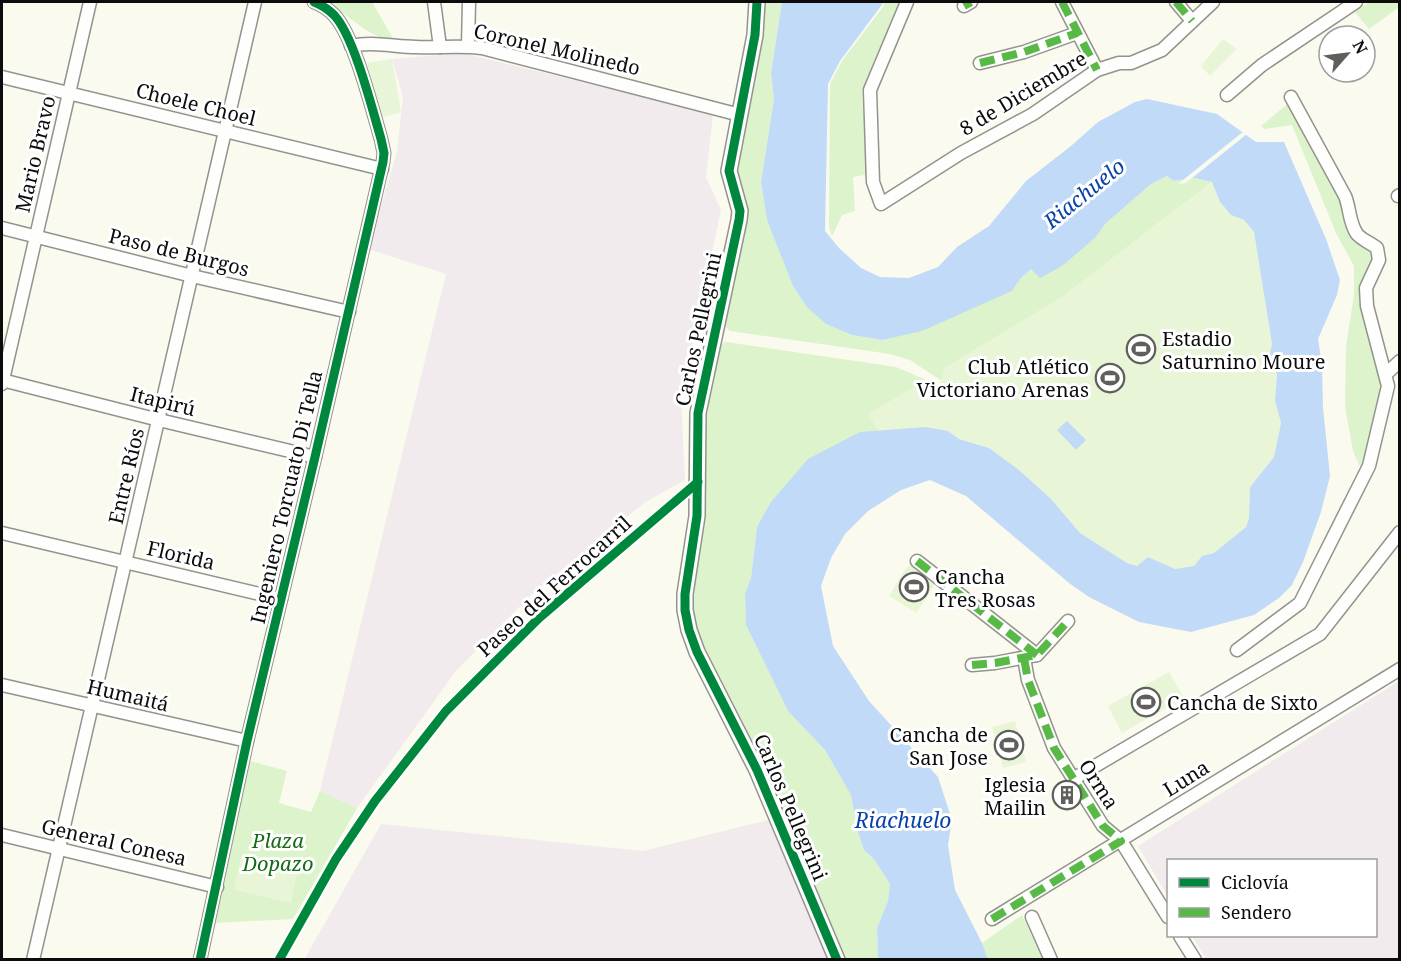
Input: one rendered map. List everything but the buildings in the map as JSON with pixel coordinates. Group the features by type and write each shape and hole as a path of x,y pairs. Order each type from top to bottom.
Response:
{"street":[{"name":"Mario Bravo","path":"2,381 90,2"},
{"name":"Entre Ríos","path":"33,960 255,2"},
{"path":"314,2 335,16 351,46"},
{"path":"434,2 440,47"},
{"path":"468,46 469,2"},
{"name":"Carlos Pellegrini","path":"757,2 755,35 729,171 740,211 740,220 698,413 697,516 685,594 685,610 689,630 702,662 758,770 837,960"},
{"path":"1062,2 1097,70"},
{"path":"1176,2 1192,21"},
{"name":"8 de Diciembre","path":"905,4 870,90 873,182 881,204 960,153 1033,114 1097,70 1119,63 1131,63 1162,50 1213,2"},
{"path":"1227,95 1262,65 1356,2"},
{"path":"980,63 1024,52 1077,33"},
{"name":"Coronel Molinedo","path":"351,46 368,44 398,47 468,46 740,115"},
{"name":"Ingeniero Torcuato Di Tella","path":"200,960 247,741 382,169 384,147 351,46"},
{"name":"Choele Choel","path":"2,77 382,169"},
{"path":"1237,650 1300,603 1369,466 1388,386 1367,306 1366,288 1379,261 1377,248 1358,236 1352,224 1350,207 1345,196 1291,97"},
{"name":"Paso de Burgos","path":"2,228 192,276 349,312"},
{"path":"1386,374 1400,361"},
{"name":"Itapirú","path":"2,381 315,457"},
{"name":"Florida","path":"2,532 281,599"},
{"path":"1073,779 1320,634 1400,532"},
{"path":"917,561 1037,655"},
{"path":"972,665 1037,655 1068,621"},
{"name":"Orma","path":"1024,658 1028,680 1054,748 1103,826 1121,841 1167,915"},
{"name":"Luna","path":"992,919 1400,669"},
{"name":"Humaitá","path":"2,685 247,741"},
{"name":"General Conesa","path":"2,835 217,887"},
{"path":"1032,917 1051,960"},
{"path":"1181,937 1195,960"}],"shaded area":[{"path":"463,53 713,114 706,177 721,210 681,396 685,480 644,503 531,595 456,671 357,808 320,791 446,274 368,249 397,152 403,97 392,59"},
{"path":"1399,681 1399,959 1206,959 1193,937 1377,937 1377,859 1167,859 1167,895 1138,846"},
{"path":"772,819 838,960 304,960 381,824 643,851"}],"green space":[{"path":"327,2 372,2 394,40 381,38 366,30"},
{"path":"760,2 782,2 771,73 774,99 761,182 767,220 781,252 826,324 852,335 882,340 1012,291 1031,269 1096,237 1105,224 1151,184 1167,176 1174,181 1195,178 1212,182 1062,297 945,368 942,381 910,360 890,354 730,331 721,322 741,232 733,177"},
{"path":"885,2 905,2 884,44 878,50 862,90 863,113 868,122 870,174 853,177 855,211 842,215 832,236 829,227 830,84 842,61"},
{"path":"1369,2 1399,2 1399,7 1376,24 1365,24 1355,12"},
{"path":"1223,39 1237,49 1210,76 1201,66"},
{"path":"392,59 401,112 381,118 367,63"},
{"path":"1290,102 1329,183 1343,202 1373,257 1373,266 1365,277 1383,379 1367,458 1361,469 1353,451 1345,407 1346,346 1354,295 1354,266 1336,233 1292,125 1265,129 1261,126"},
{"name":"Club Atlético Victoriano Arenas","path":"1212,182 1220,202 1231,215 1244,220 1254,232 1272,345 1269,356 1277,375 1275,401 1281,423 1274,457 1250,487 1249,518 1246,527 1214,553 1202,556 1194,566 1175,569 1148,557 1137,566 1127,563 1080,533 1051,499 1019,470 989,448 959,439 948,431 926,427 879,432 869,414 926,380 937,384 942,381 945,368 1062,297"},
{"path":"726,342 896,367 926,380 869,414 879,432 860,432 757,527 751,578 745,594 746,625 788,711 825,750 851,795 857,829 864,850 874,859 891,884 888,901 877,928 878,959 844,959 699,641 690,609 691,586 700,553 701,539 704,490 704,410 716,346"},
{"name":"Cancha Tres Rosas","path":"917,561 939,578 916,613 889,596 906,568"},
{"name":"Cancha de Sixto","path":"1169,672 1184,698 1122,733 1108,706"},
{"name":"Cancha de San Jose","path":"1015,721 1026,762 1003,768 992,727"},
{"name":"Plaza Dopazo","path":"250,761 287,771 279,803 311,812 320,791 357,808 293,919 214,923"},
{"path":"241,857 298,870 291,903 234,890"},
{"path":"1022,915 1043,959 988,959 982,943"}],"water":[{"name":"Riachuelo","path":"782,2 884,2 840,61 828,84 825,231 839,248 861,268 880,277 909,278 938,267 957,247 989,226 1026,181 1098,122 1135,102 1147,99 1217,114 1256,142 1284,142 1326,239 1340,280 1337,295 1318,339 1330,476 1321,512 1292,585 1279,598 1254,615 1191,632 1139,622 1089,597 1069,583 966,496 930,480 901,490 868,511 845,534 831,558 821,586 833,646 869,701 938,777 952,820 948,845 955,890 988,959 878,959 877,928 888,901 890,884 874,859 864,850 857,829 851,795 825,750 788,711 746,625 745,594 751,578 757,527 771,502 808,459 860,432 926,427 948,431 959,439 989,448 1019,470 1051,499 1080,533 1127,563 1137,566 1148,557 1175,569 1194,566 1202,556 1214,553 1246,527 1249,518 1250,487 1274,457 1281,423 1275,401 1277,375 1269,356 1272,344 1254,232 1244,220 1231,215 1220,202 1212,182 1195,178 1174,181 1167,176 1151,184 1062,266 1040,278 1031,269 1012,291 922,331 882,340 852,335 826,324 807,307 793,286 767,220 761,182 774,99 771,73"},
{"path":"1067,421 1086,440 1076,450 1057,430"}],"pier":[{"path":"1244,131 1247,134 1186,183 1178,184"}],"marked path":[{"path":"964,6 971,2"},
{"path":"1062,2 1097,70"},
{"path":"1176,2 1192,21"},
{"path":"980,63 1024,52 1077,33"},
{"path":"917,561 1037,655"},
{"path":"972,665 1037,655 1068,621"},
{"path":"992,919 1121,841 1103,826 1054,748 1028,680 1024,658"}],"cycle path":[{"path":"200,960 247,741 383,162 381,139 362,73 349,39 334,15 325,7 314,2"},
{"path":"757,2 755,35 729,171 740,211 739,220 698,413 697,516 685,594 685,610 697,652 757,770 837,960"},
{"name":"Paseo del Ferrocarril","path":"279,960 336,859 375,801 446,711 539,618 698,482"}],"place":[{"name":"Estadio Saturnino Moure","path":"1141,349"},
{"name":"Club Atlético Victoriano Arenas","path":"1110,378"},
{"name":"Cancha Tres Rosas","path":"914,587"},
{"name":"Cancha de Sixto","path":"1146,702"},
{"name":"Cancha de San Jose","path":"1009,745"},
{"name":"Iglesia Mailin","path":"1067,795"}]}
